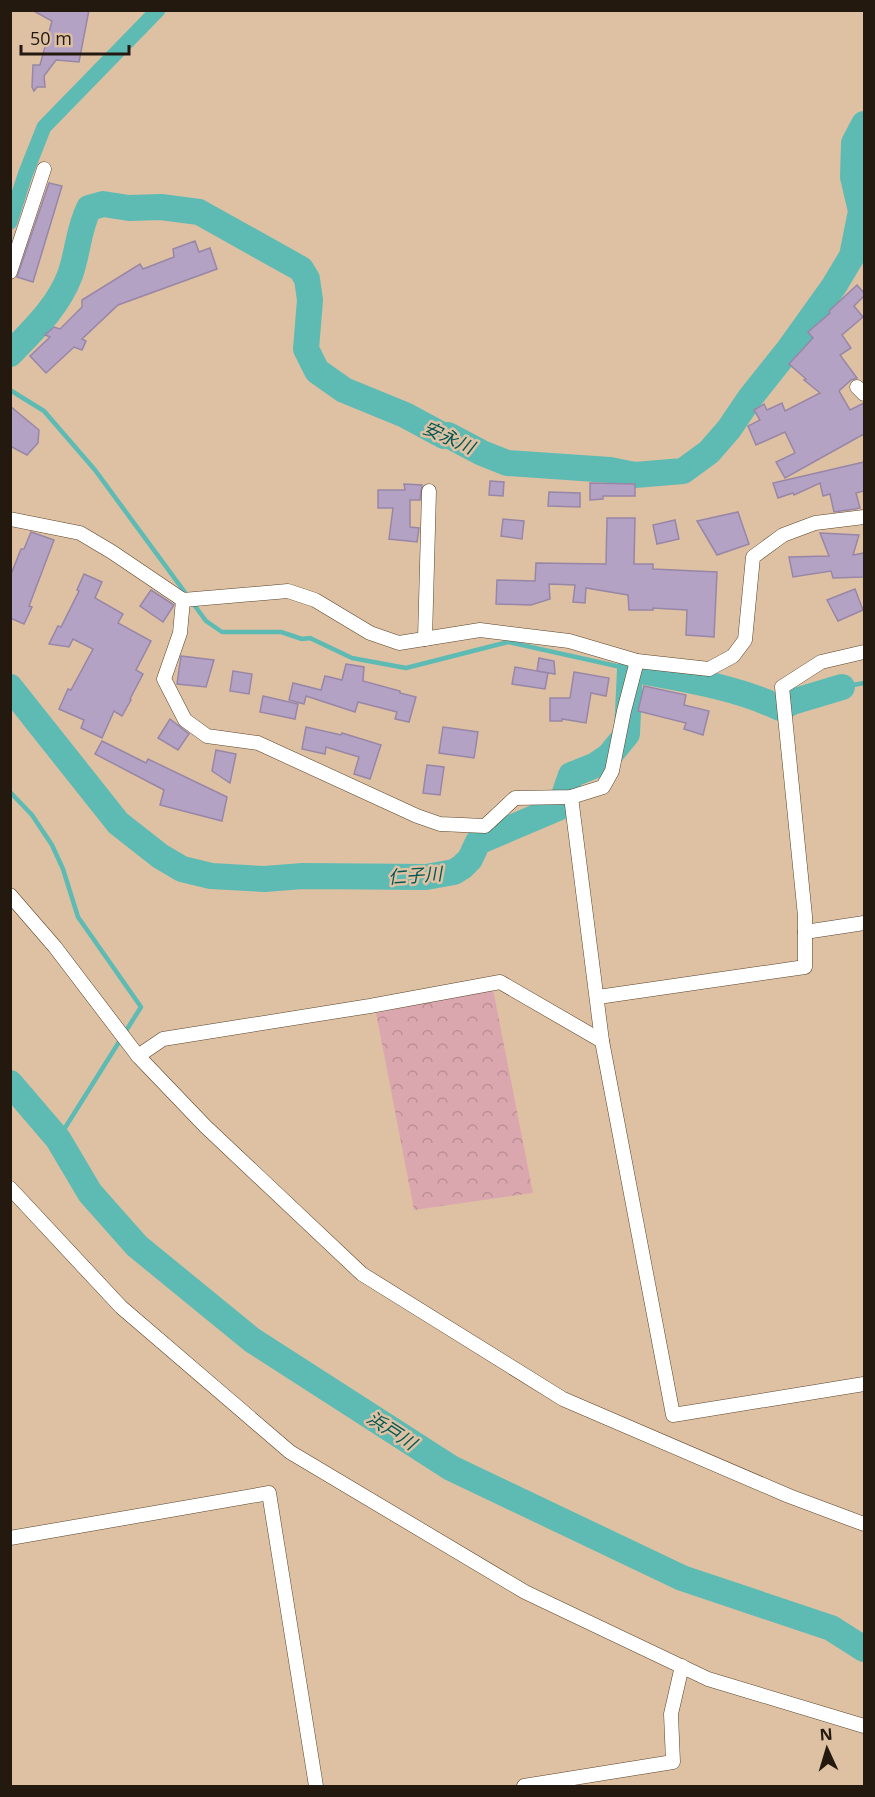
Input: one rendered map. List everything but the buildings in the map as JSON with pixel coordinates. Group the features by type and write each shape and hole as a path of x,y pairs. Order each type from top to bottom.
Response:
{"street":[{"path":"10,272 44,169"},
{"path":"426,639 429,491"},
{"path":"10,519 80,533 183,600 288,591 315,600 370,633 399,643 480,630 569,641 637,661 709,669 733,656 745,640 753,557 783,535 815,523 864,517"},
{"path":"183,600 180,633 164,679 185,720 207,736 258,743 417,816 440,824 485,826 515,798 572,797 603,787 612,771 637,661"},
{"path":"598,997 805,968 806,932 782,687 821,662 864,652"},
{"path":"572,797 602,1041 673,1415 864,1384"},
{"path":"10,895 55,947 138,1056 205,1126 362,1274 563,1399 789,1496 864,1524"},
{"path":"806,932 864,923"},
{"path":"138,1056 163,1039 359,1008 500,982 602,1041"},
{"path":"10,1188 121,1307 290,1452 525,1592 708,1679 864,1726"},
{"path":"10,1538 269,1493 316,1786"},
{"path":"524,1786 673,1762 672,1714 682,1666"}],"green space":[{"path":"493,989 533,1193 414,1210 376,1013"}],"waterway":[{"path":"10,222 44,127 158,10"},
{"name":"安永川","path":"10,354 44,318 65,287 73,267 89,208 103,204 129,208 161,207 199,212 301,269 307,279 310,300 306,349 317,371 344,390 405,415 444,436 448,435 507,463 610,470 635,475 683,471 709,452 729,429 834,286 852,256 861,211 853,177 854,143 864,124"},
{"path":"10,390 44,411 95,470 206,621 222,632 281,632 302,639 310,638 352,658 406,668 508,642 630,669"},
{"name":"仁子川","path":"10,687 118,823 160,856 182,869 211,876 264,879 303,876 426,877 454,872 470,859 478,842 560,807 571,775 596,765 609,756 627,734 630,669 725,689 780,708 792,702 842,687"},
{"path":"842,687 864,683"},
{"path":"10,792 32,815 52,845 63,869 78,917 141,1007 58,1139"},
{"name":"浜戸川","path":"10,1083 58,1139 90,1193 137,1246 252,1340 451,1468 682,1578 831,1628 864,1649"}]}
